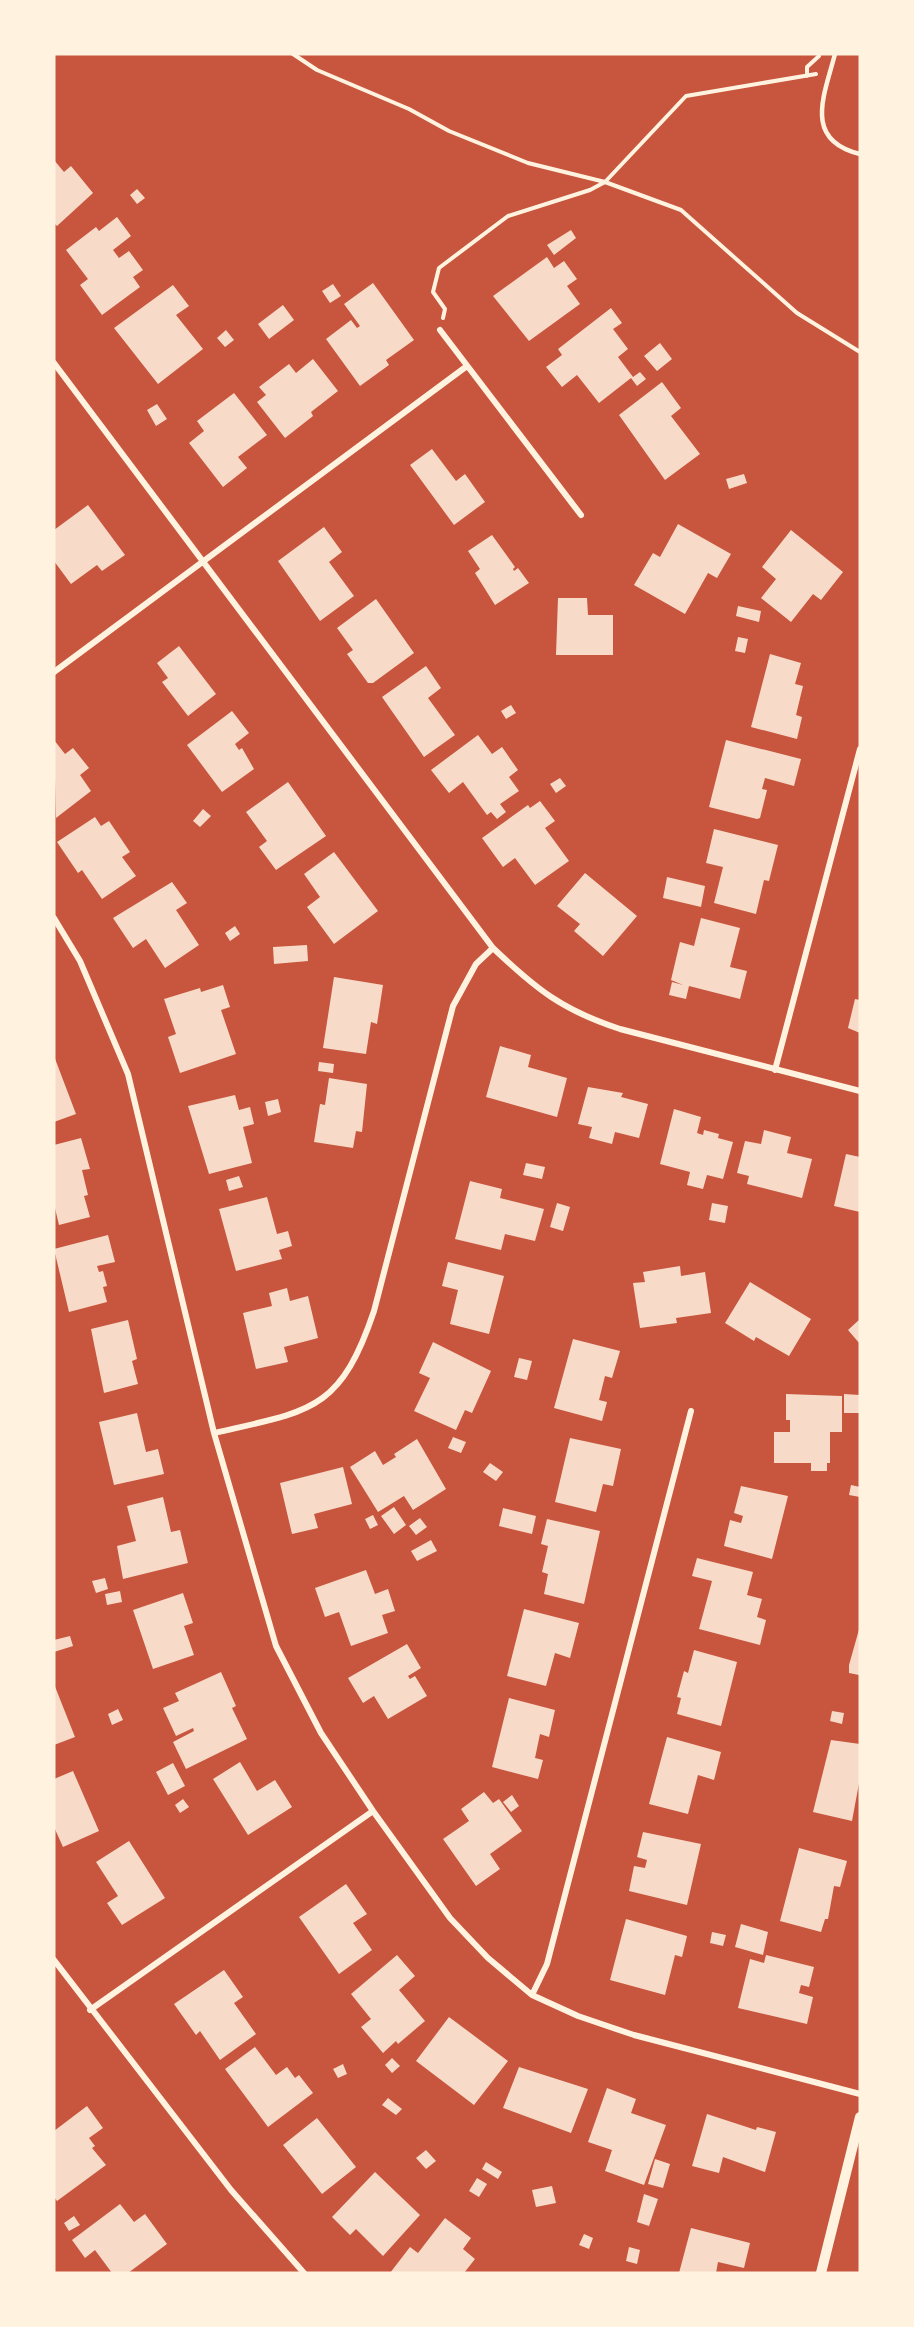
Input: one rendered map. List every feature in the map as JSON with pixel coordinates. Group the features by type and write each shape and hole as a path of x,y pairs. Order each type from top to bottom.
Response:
{"street":[{"path":"440,330 581,515"},
{"path":"54,363 493,948 546,996 581,1016 620,1029 860,1091"},
{"path":"54,672 467,366"},
{"path":"775,1070 860,749"},
{"path":"54,918 80,961 128,1074 214,1433 276,1646 321,1733 373,1811 450,1918 488,1958 532,1995 578,2016 634,2035 860,2094"},
{"path":"214,1433 281,1418 318,1403 336,1390 351,1369 362,1349 374,1311 453,1006 476,964 493,948"},
{"path":"532,1995 547,1964 690,1411"},
{"path":"90,2010 373,1811"},
{"path":"54,1959 90,2010 231,2190 304,2273"},
{"path":"821,2273 860,2117"}],"lane":[{"path":"835,54 821,118 825,132 834,145 860,154"}],"path":[{"path":"293,54 317,70 409,109 449,131 528,163 605,182 681,210 797,313 860,352"},
{"path":"807,76 807,67 820,54"},
{"path":"440,330 445,309 433,292 440,268 508,216 590,190 605,182 686,96 830,73"}],"building":[{"path":"54,160 64,172 71,166 93,193 57,226 54,223"},
{"path":"137,189 145,198 137,204 130,195"},
{"path":"117,217 131,236 113,250 119,258 129,251 143,270 133,277 140,287 102,315 80,285 88,279 66,250 96,227 99,231"},
{"path":"571,230 576,238 554,255 547,245"},
{"path":"547,257 554,268 564,261 577,279 567,286 580,304 529,341 493,296"},
{"path":"373,283 414,340 386,360 389,365 360,386 326,339 351,320 357,328 360,326 344,304"},
{"path":"333,284 341,296 330,303 322,291"},
{"path":"173,285 189,306 176,315 203,349 158,384 114,328"},
{"path":"283,305 294,320 269,339 258,324"},
{"path":"611,308 622,323 613,329 628,349 618,357 633,377 640,372 646,379 637,386 631,378 599,403 577,375 562,387 546,367 562,355 558,349"},
{"path":"226,330 234,340 225,347 217,338"},
{"path":"660,343 672,359 657,371 644,356"},
{"path":"313,359 338,391 311,412 313,416 285,438 257,402 266,395 259,387 289,364 296,373"},
{"path":"662,382 681,408 671,416 700,454 665,480 619,415"},
{"path":"234,393 267,435 238,457 247,468 223,487 189,443 204,431 197,421"},
{"path":"157,404 167,419 156,426 147,410"},
{"path":"432,449 456,481 465,474 485,502 454,525 410,465"},
{"path":"744,474 747,483 729,489 726,479"},
{"path":"88,505 125,555 102,571 97,565 71,584 54,561 54,530"},
{"path":"678,524 731,554 717,578 708,573 685,614 634,585 653,553 660,557"},
{"path":"324,527 342,552 329,562 354,596 320,621 278,561"},
{"path":"791,530 843,572 821,600 813,594 791,622 761,598 776,579 762,567"},
{"path":"492,535 515,567 514,571 518,568 529,583 495,605 475,573 480,569 468,551"},
{"path":"558,598 587,598 588,615 613,615 613,655 556,655"},
{"path":"376,599 414,653 373,683 368,683 347,654 353,650 337,628"},
{"path":"738,606 761,611 759,622 736,616"},
{"path":"738,637 748,639 745,653 735,651"},
{"path":"179,646 216,694 188,716 162,682 168,678 157,663"},
{"path":"770,654 801,663 795,684 803,686 796,715 802,717 797,739 751,727"},
{"path":"426,666 441,688 428,698 455,735 424,757 382,697"},
{"path":"511,705 516,713 506,719 501,711"},
{"path":"232,711 249,733 235,744 239,750 242,748 254,769 222,792 187,745"},
{"path":"478,735 492,754 502,747 518,770 509,777 519,791 500,804 506,812 497,819 491,812 487,815 463,782 449,793 431,770"},
{"path":"54,740 65,754 73,748 89,768 80,775 91,791 56,818"},
{"path":"726,740 801,759 794,786 765,778 762,789 767,790 760,818 709,807"},
{"path":"560,778 566,786 556,793 550,784"},
{"path":"288,782 326,836 276,870 259,847 267,841 246,812"},
{"path":"540,801 555,821 545,828 569,861 535,885 515,858 503,867 482,838 528,805 530,808"},
{"path":"203,809 211,816 200,827 193,821"},
{"path":"95,817 101,826 109,821 130,852 122,857 136,876 102,899 82,870 78,873 57,842"},
{"path":"714,829 778,845 769,881 764,880 756,914 714,903 723,867 706,863"},
{"path":"334,852 378,911 334,944 307,907 320,897 304,874"},
{"path":"585,873 637,916 603,956 574,931 580,924 557,906"},
{"path":"667,877 705,886 701,907 663,898"},
{"path":"172,882 187,903 176,910 199,945 165,968 146,939 133,948 113,918"},
{"path":"701,918 740,928 730,967 747,971 740,999 689,986 686,999 669,995 672,982 683,985 671,980 680,942 694,946"},
{"path":"235,926 240,934 230,941 225,933"},
{"path":"307,945 308,961 274,964 273,947"},
{"path":"334,977 383,985 377,1024 371,1022 366,1054 323,1048"},
{"path":"223,985 230,1007 221,1010 236,1054 180,1073 168,1037 176,1034 164,999 200,988 201,992"},
{"path":"855,999 860,1000 860,1033 848,1028"},
{"path":"500,1046 531,1055 528,1067 567,1078 557,1117 486,1097"},
{"path":"54,1056 76,1114 54,1122"},
{"path":"319,1062 334,1064 333,1073 318,1071"},
{"path":"329,1078 367,1084 362,1132 356,1131 353,1148 314,1142 320,1104 325,1105"},
{"path":"588,1087 623,1093 621,1097 648,1104 639,1138 615,1132 612,1144 589,1138 592,1127 578,1124"},
{"path":"235,1095 239,1110 250,1107 254,1124 243,1127 252,1163 209,1174 188,1106"},
{"path":"278,1099 281,1112 268,1116 265,1102"},
{"path":"674,1109 701,1117 697,1133 703,1135 704,1130 719,1134 718,1138 733,1142 723,1179 707,1175 703,1189 687,1185 690,1172 660,1164"},
{"path":"764,1130 791,1137 787,1153 812,1159 802,1198 747,1184 749,1176 737,1173 745,1141 761,1144"},
{"path":"81,1138 90,1169 82,1170 88,1195 84,1196 90,1217 59,1225 54,1204 54,1145"},
{"path":"846,1154 860,1157 860,1212 834,1206"},
{"path":"526,1163 545,1167 542,1179 523,1175"},
{"path":"239,1176 243,1187 229,1191 226,1180"},
{"path":"470,1181 502,1189 500,1198 544,1209 535,1241 505,1234 501,1250 455,1239"},
{"path":"267,1197 277,1234 288,1231 292,1246 279,1250 282,1259 236,1271 219,1209"},
{"path":"557,1203 570,1207 563,1231 550,1227"},
{"path":"712,1203 728,1206 725,1223 709,1220"},
{"path":"108,1235 115,1262 97,1266 99,1272 103,1271 107,1286 103,1287 107,1302 69,1312 54,1249"},
{"path":"448,1262 504,1276 489,1334 450,1324 458,1290 442,1286"},
{"path":"680,1266 681,1276 705,1272 711,1313 676,1318 677,1323 640,1328 633,1283 645,1282 643,1272"},
{"path":"750,1282 811,1319 789,1356 756,1337 754,1341 725,1323"},
{"path":"287,1288 290,1301 308,1296 318,1338 284,1347 288,1362 256,1369 243,1313 272,1306 269,1293"},
{"path":"860,1319 860,1344 848,1330"},
{"path":"128,1320 137,1359 132,1361 138,1384 104,1393 91,1329"},
{"path":"573,1339 620,1351 612,1378 605,1376 599,1400 607,1402 602,1421 554,1408"},
{"path":"433,1342 491,1371 472,1413 465,1410 456,1430 414,1411 430,1378 419,1373"},
{"path":"519,1358 532,1361 527,1380 514,1377"},
{"path":"786,1394 842,1396 842,1432 830,1432 830,1463 827,1463 827,1471 811,1471 811,1463 774,1463 774,1432 790,1432 790,1420 786,1420"},
{"path":"844,1394 860,1395 860,1413 844,1413"},
{"path":"137,1413 146,1452 158,1449 164,1474 114,1485 99,1422"},
{"path":"453,1437 466,1442 461,1453 448,1448"},
{"path":"570,1438 621,1449 613,1486 603,1484 596,1512 555,1502"},
{"path":"417,1439 446,1489 413,1510 404,1496 378,1512 350,1467 375,1451 383,1465 396,1457 394,1454"},
{"path":"490,1463 503,1472 496,1481 483,1472"},
{"path":"343,1467 352,1504 314,1514 318,1528 292,1534 280,1483"},
{"path":"851,1485 860,1487 860,1497 849,1495"},
{"path":"741,1486 788,1496 772,1559 724,1546 730,1520 741,1523 743,1516 734,1513"},
{"path":"163,1497 171,1532 180,1530 188,1563 123,1579 117,1546 136,1541 127,1506"},
{"path":"394,1507 406,1525 394,1534 381,1516"},
{"path":"503,1508 536,1516 532,1534 499,1526"},
{"path":"373,1515 378,1525 370,1529 365,1519"},
{"path":"420,1518 427,1527 416,1535 409,1526"},
{"path":"547,1519 600,1531 584,1604 544,1594 548,1574 542,1572 548,1546 541,1544"},
{"path":"431,1540 437,1551 417,1561 411,1551"},
{"path":"697,1558 753,1572 747,1595 762,1599 757,1617 766,1620 760,1645 699,1629 712,1581 692,1576"},
{"path":"366,1570 375,1594 388,1589 395,1611 382,1615 388,1633 351,1646 339,1612 325,1617 315,1588"},
{"path":"105,1578 108,1589 96,1593 92,1581"},
{"path":"120,1591 122,1602 107,1605 105,1594"},
{"path":"183,1593 193,1623 184,1626 194,1655 153,1669 133,1610"},
{"path":"524,1609 579,1623 570,1658 555,1653 546,1686 507,1676"},
{"path":"860,1626 859,1675 849,1673 849,1665"},
{"path":"70,1636 73,1646 54,1652 54,1640"},
{"path":"407,1644 421,1668 408,1676 410,1679 415,1676 427,1696 388,1719 374,1696 363,1703 348,1678"},
{"path":"694,1650 737,1662 721,1726 677,1714 681,1698 677,1697 684,1671 688,1673"},
{"path":"221,1672 236,1706 232,1708 247,1739 186,1769 173,1742 194,1731 193,1728 176,1736 163,1708 179,1701 175,1693"},
{"path":"54,1684 75,1737 54,1745"},
{"path":"509,1698 555,1710 549,1737 540,1734 535,1758 543,1760 538,1779 492,1767"},
{"path":"118,1709 123,1720 112,1725 108,1714"},
{"path":"832,1711 844,1713 842,1724 830,1721"},
{"path":"667,1737 721,1752 714,1780 698,1775 688,1814 649,1804"},
{"path":"831,1740 860,1744 860,1778 852,1821 813,1812"},
{"path":"240,1762 257,1791 275,1780 292,1807 248,1835 213,1779"},
{"path":"173,1763 185,1786 168,1795 156,1772"},
{"path":"73,1771 99,1831 63,1847 54,1827 54,1779"},
{"path":"484,1792 493,1803 499,1799 522,1831 490,1854 500,1869 476,1886 443,1839 469,1821 461,1809"},
{"path":"512,1795 519,1806 511,1812 503,1802"},
{"path":"183,1799 189,1807 180,1813 175,1805"},
{"path":"643,1832 701,1844 687,1905 629,1891 634,1866 645,1868 647,1860 637,1857"},
{"path":"129,1841 165,1898 122,1925 107,1903 118,1896 96,1862"},
{"path":"799,1848 847,1861 840,1887 834,1886 828,1919 825,1919 821,1932 780,1921"},
{"path":"346,1884 367,1914 353,1923 372,1950 339,1974 299,1917"},
{"path":"626,1919 687,1936 682,1957 675,1955 665,1995 610,1980"},
{"path":"741,1924 768,1932 763,1955 735,1947"},
{"path":"712,1932 726,1935 723,1946 710,1943"},
{"path":"397,1955 415,1976 399,1990 425,2021 398,2044 396,2041 383,2053 361,2027 371,2019 351,1994"},
{"path":"766,1955 814,1967 809,1987 801,1985 799,1993 813,1997 807,2024 738,2008 750,1959 764,1963"},
{"path":"224,1970 243,1997 234,2003 256,2034 220,2060 200,2031 196,2035 174,2004"},
{"path":"449,2017 508,2061 474,2105 416,2061"},
{"path":"255,2047 276,2075 287,2067 295,2078 299,2075 313,2093 268,2127 225,2069"},
{"path":"392,2058 400,2066 392,2073 385,2065"},
{"path":"343,2064 347,2074 338,2078 333,2069"},
{"path":"519,2067 588,2089 571,2133 503,2108"},
{"path":"607,2088 636,2099 631,2113 666,2125 644,2185 605,2171 612,2150 588,2142"},
{"path":"388,2098 402,2109 396,2115 382,2105"},
{"path":"87,2106 103,2128 89,2138 95,2146 92,2148 106,2165 57,2201 54,2197 54,2131"},
{"path":"707,2114 756,2130 757,2127 776,2132 765,2172 723,2157 719,2173 692,2166"},
{"path":"317,2118 356,2167 322,2194 283,2145"},
{"path":"426,2150 436,2161 426,2169 416,2158"},
{"path":"655,2159 670,2164 663,2188 648,2184"},
{"path":"486,2162 502,2172 498,2179 482,2169"},
{"path":"375,2172 420,2215 383,2256 356,2229 350,2235 332,2217"},
{"path":"477,2178 487,2184 479,2197 469,2191"},
{"path":"552,2186 556,2203 536,2207 532,2190"},
{"path":"644,2194 658,2199 649,2226 637,2222"},
{"path":"120,2204 134,2222 145,2214 167,2244 128,2273 112,2273 95,2250 85,2258 72,2240"},
{"path":"74,2216 80,2225 69,2231 64,2223"},
{"path":"445,2218 471,2238 463,2249 475,2259 464,2273 390,2273 410,2247 418,2253"},
{"path":"691,2228 750,2243 744,2268 718,2262 716,2273 679,2273"},
{"path":"584,2234 593,2238 589,2249 579,2245"},
{"path":"629,2247 640,2250 637,2264 626,2261"}]}
